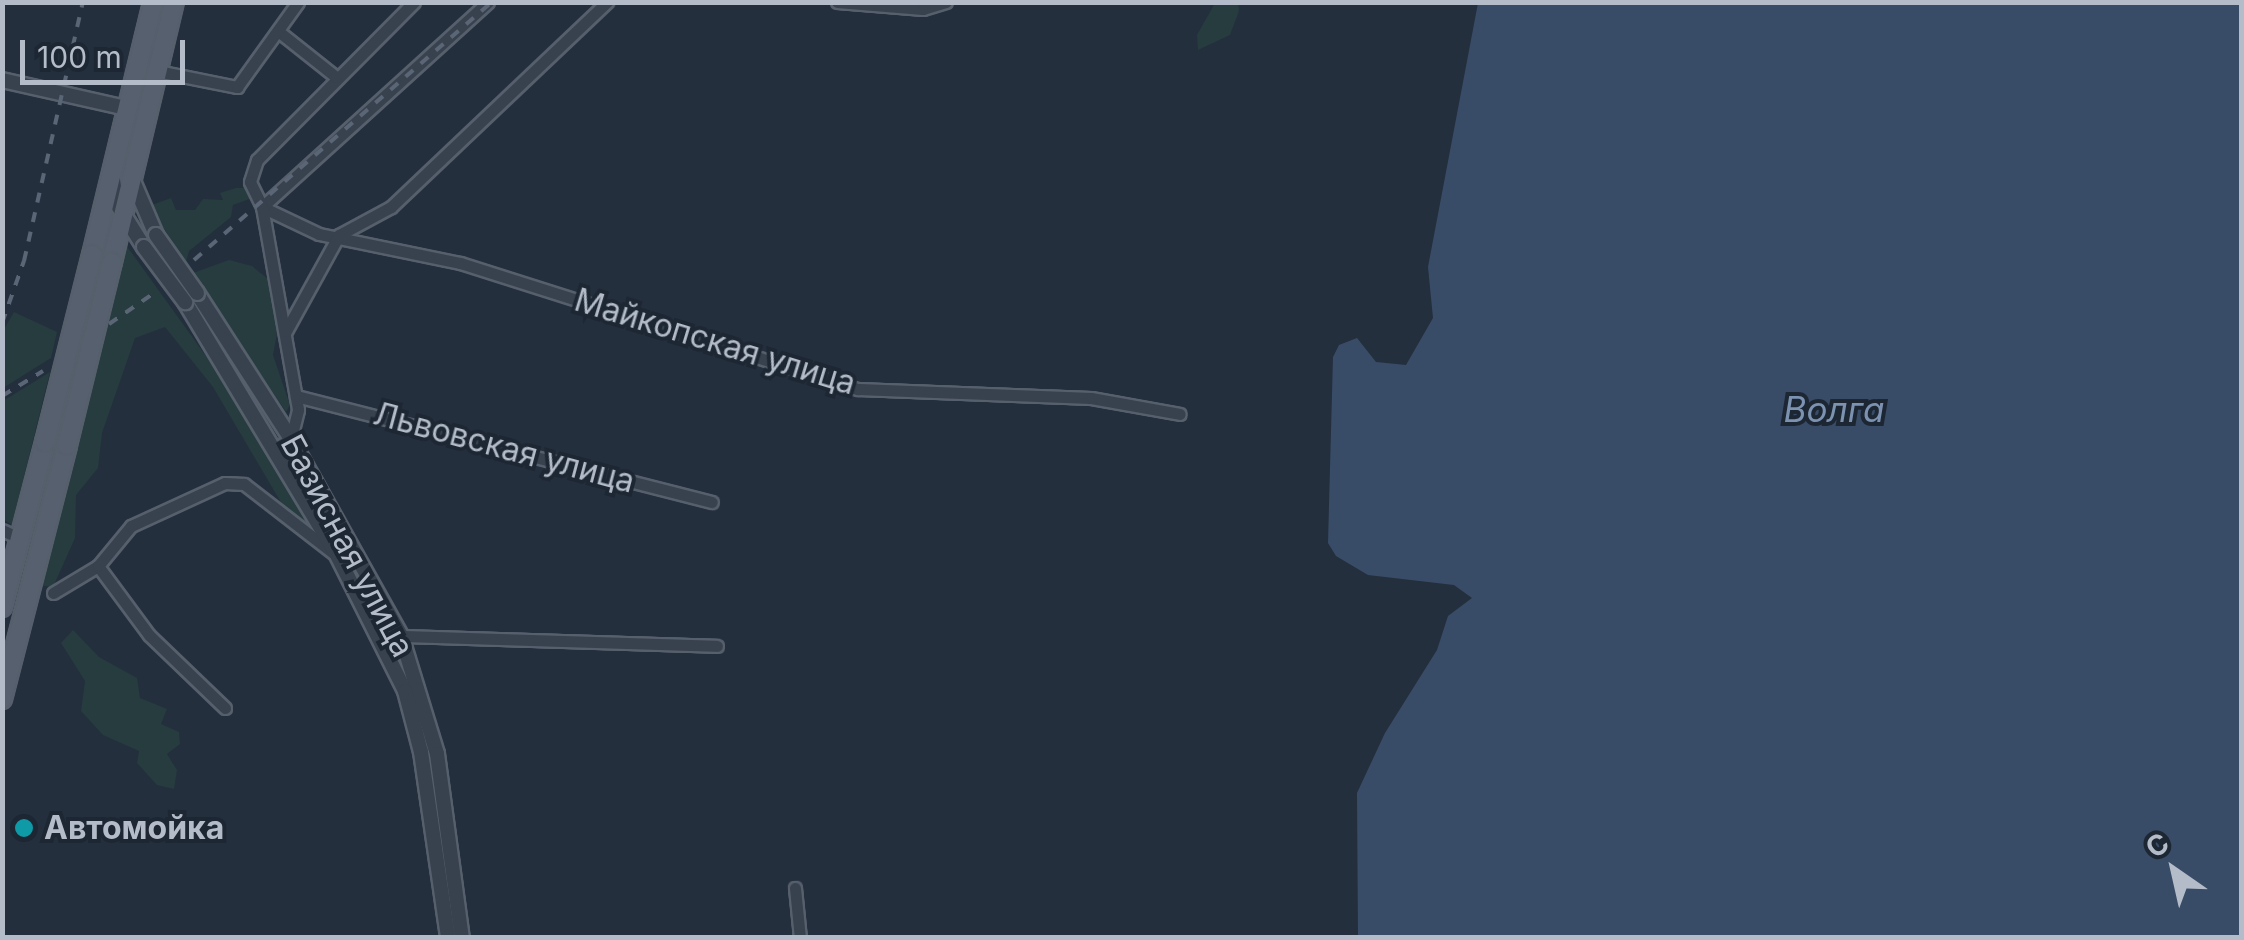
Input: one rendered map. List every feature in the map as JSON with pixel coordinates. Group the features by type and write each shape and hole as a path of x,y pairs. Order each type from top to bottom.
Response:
{"main road":[{"path":"2,699 112,262 121,204 112,170 152,2"},
{"path":"2,607 92,255 121,204 133,169 174,2"}],"street":[{"path":"157,71 236,87 298,2"},
{"path":"276,448 292,439 296,396 262,207 250,182 256,160 414,2"},
{"path":"262,207 488,2"},
{"path":"286,331 338,235 391,207 607,2"},
{"path":"837,2 923,9 946,2"},
{"path":"278,31 336,77"},
{"path":"2,80 126,108"},
{"path":"121,204 156,235 191,298"},
{"path":"121,204 142,243 191,298"},
{"name":"Майкопская улица","path":"262,207 318,234 460,262 858,389 1091,398 1180,414"},
{"path":"116,241 142,243"},
{"name":"Базисная улица","path":"191,298 292,439 401,636 434,738 462,938"},
{"name":"Базисная улица","path":"191,298 338,557 405,692 422,752 448,938"},
{"name":"Львовская улица","path":"296,396 712,502"},
{"path":"53,593 98,566 131,526 225,483 244,484 338,557"},
{"path":"2,530 20,538"},
{"path":"98,566 149,634 225,708"},
{"path":"401,636 717,646"},
{"path":"795,888 800,938"}],"green space":[{"path":"1215,3 1238,3 1239,11 1230,35 1198,50 1197,35"},
{"path":"247,188 252,198 233,205 231,217 189,251 186,262 149,206 171,198 176,210 195,210 203,199 223,200 220,193"},
{"path":"126,245 242,406 307,524 289,516 213,387 165,327 135,338 102,433 98,468 76,495 75,538 53,587 37,585"},
{"path":"229,260 252,266 268,279 279,323 273,355 290,405 286,412 193,273"},
{"path":"14,312 57,332 51,358 3,388 3,331"},
{"path":"50,372 12,525 3,519 3,401"},
{"path":"73,630 99,657 137,678 140,698 167,709 161,724 179,732 180,744 167,754 177,770 174,789 157,785 137,763 139,751 103,735 81,711 85,681 61,643"}],"water":[{"name":"Волга","path":"1478,3 2241,3 2241,937 1358,937 1357,793 1385,733 1437,650 1448,616 1472,598 1454,585 1368,575 1336,556 1328,543 1333,357 1339,345 1357,338 1376,362 1406,365 1433,318 1428,267"}],"railway":[{"path":"2,323 24,261 83,2"},
{"path":"194,260 492,2"},
{"path":"109,324 157,291"},
{"path":"2,396 43,371"}],"place":[{"name":"Автомойка","path":"24,828"}]}
